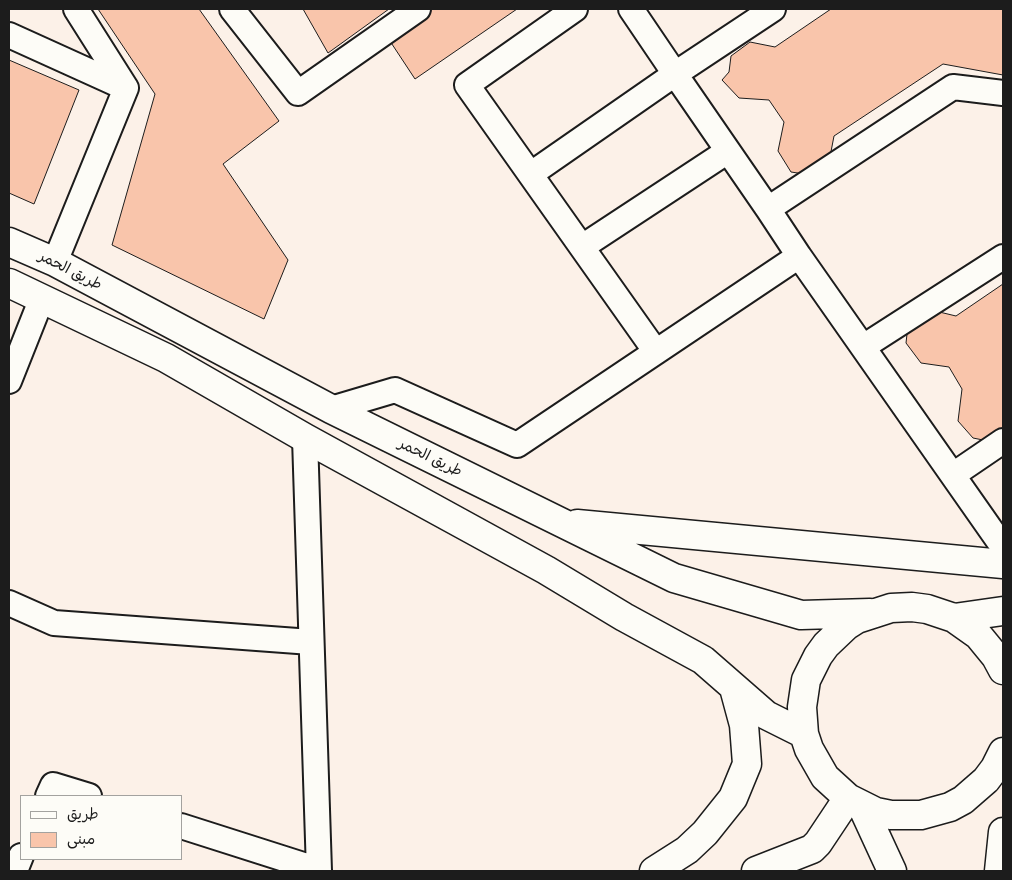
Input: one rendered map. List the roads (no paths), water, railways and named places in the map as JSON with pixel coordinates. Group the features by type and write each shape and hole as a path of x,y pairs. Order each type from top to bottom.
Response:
{"street":[{"path":"76,9 126,88"},
{"path":"232,9 298,93 418,9"},
{"path":"575,9 467,85 656,352"},
{"path":"632,9 799,256 1003,547"},
{"path":"531,174 675,74 773,9"},
{"path":"9,34 126,88"},
{"path":"768,209 953,87 1003,93"},
{"path":"55,262 126,88"},
{"path":"582,247 728,151"},
{"name":"طريق الحمر","path":"9,242 55,262 331,409 674,578 801,616 870,614"},
{"path":"331,409 395,390 517,445 799,256"},
{"path":"863,347 1003,258"},
{"path":"9,282 166,358 305,438 546,570 624,617 702,660 766,715 804,734"},
{"path":"9,381 42,298"},
{"path":"182,826 319,871 305,438"},
{"path":"953,475 1003,441"},
{"path":"559,522 1003,564"},
{"path":"9,603 54,624 311,642"},
{"path":"1003,670 996,657 978,634 954,618 934,611 912,607 891,608 870,614 846,626 826,644 806,680 803,693 802,720 808,749 824,777 836,789 855,802 884,813 906,816 921,815 943,809 963,800 975,791 995,768 1003,752"},
{"path":"954,618 1003,611"},
{"path":"654,871 687,850 705,833 733,798 747,764 744,725 734,688"},
{"path":"48,795 53,785 86,795"},
{"path":"756,871 812,849 855,802"},
{"path":"855,802 892,871"},
{"path":"999,871 1003,832"},
{"path":"14,871 20,858"}]}
